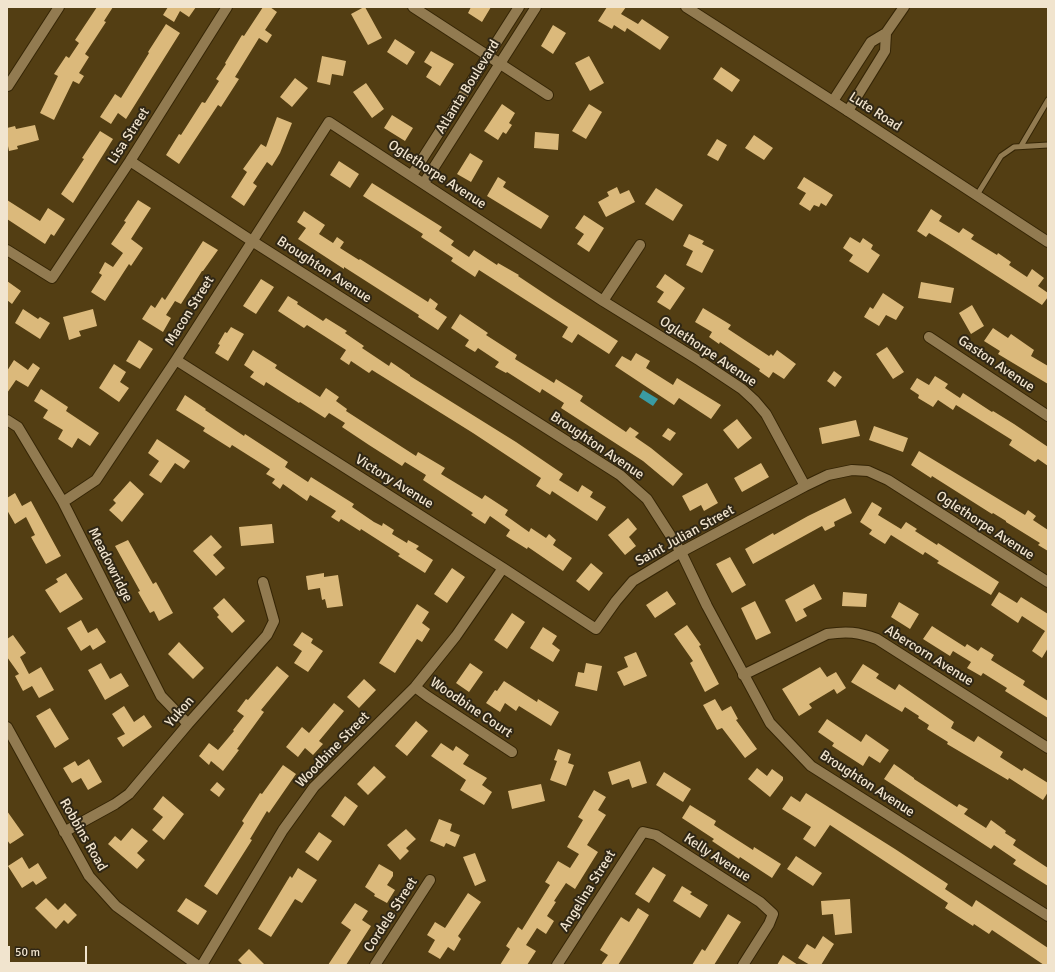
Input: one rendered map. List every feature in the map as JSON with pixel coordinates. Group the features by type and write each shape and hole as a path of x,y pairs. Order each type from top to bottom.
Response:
{"street":[{"path":"8,86 59,7"},
{"name":"Lisa Street","path":"7,250 52,278 130,161 227,7"},
{"path":"413,7 500,62 548,95"},
{"name":"Atlanta Boulevard","path":"412,175 519,7"},
{"name":"Atlanta Boulevard","path":"424,183 536,7"},
{"name":"Lute Road","path":"686,7 1048,242"},
{"path":"833,101 871,42 886,33 904,7"},
{"path":"848,111 885,51 886,33"},
{"name":"Oglethorpe Avenue","path":"329,122 603,301 742,389 766,414 805,486 828,475 852,470 868,471 888,480 1048,582"},
{"name":"Macon Street","path":"63,502 96,480 176,360 329,122"},
{"name":"Broughton Avenue","path":"130,161 620,475 647,499 681,552 707,606 770,723 811,766 1048,916"},
{"path":"603,301 640,245"},
{"name":"Gaston Avenue","path":"929,336 1048,416"},
{"name":"Victory Avenue","path":"176,360 503,568 596,629"},
{"name":"Meadowridge","path":"7,420 18,427 63,502 161,696 188,724"},
{"name":"Saint Julian Street","path":"596,629 616,601 633,581 681,552 805,486"},
{"name":"Woodbine Street","path":"202,965 283,830 314,787 415,687 456,636 503,568"},
{"name":"Yukon","path":"64,832 115,804 129,794 188,724 267,635 274,620 263,582"},
{"name":"Abercorn Avenue","path":"743,675 827,634 841,632 859,633 877,639 1048,748"},
{"name":"Woodbine Court","path":"415,687 512,752"},
{"name":"Robbins Road","path":"7,727 89,876 116,906 197,965"},
{"name":"Kelly Avenue","path":"643,832 656,835 760,902 773,914 769,924 743,965"},
{"name":"Angelina Street","path":"557,965 643,832"},
{"name":"Cordele Street","path":"375,965 430,880"}],"lane":[{"path":"1021,146 1048,100"},
{"path":"977,195 1002,156 1014,147 1048,145"}],"water":[{"path":"643,390 658,399 653,406 639,397"}],"building":[{"path":"97,7 113,7 104,21 106,22 85,54 89,57 79,73 84,76 79,84 73,81 54,120 40,113 58,76 54,74 66,56 69,58 79,43 75,40"},
{"path":"168,7 196,7 189,17 180,11 174,22 163,15"},
{"path":"263,7 270,7 277,12 265,30 272,35 267,43 259,38 235,77 239,79 221,107 218,105 179,164 166,155 202,102 205,103 219,81 216,79 226,64 225,63 242,35 244,36"},
{"path":"364,7 382,38 368,45 351,14"},
{"path":"471,7 491,7 482,22 468,13"},
{"path":"607,7 626,7 621,14 638,24 642,19 669,37 660,50 627,28 625,32 614,25 612,29 598,21"},
{"path":"166,24 180,33 126,119 118,113 111,124 100,117 115,94 121,98"},
{"path":"553,25 566,33 553,54 541,46"},
{"path":"395,39 415,52 407,65 387,52"},
{"path":"431,51 454,64 440,86 426,77 432,67 424,62"},
{"path":"322,56 346,61 343,76 332,74 330,85 317,82"},
{"path":"589,56 604,83 590,91 575,63"},
{"path":"721,67 740,80 732,92 713,79"},
{"path":"295,78 308,88 292,107 280,97"},
{"path":"366,83 384,109 372,118 353,92"},
{"path":"502,104 515,113 509,123 512,125 506,134 503,132 498,140 484,131"},
{"path":"589,104 602,112 586,139 572,131"},
{"path":"392,115 413,128 405,141 384,128"},
{"path":"277,117 292,123 280,153 272,166 267,162 253,183 257,186 244,206 231,197 247,172 243,169 261,144 266,147"},
{"path":"35,125 39,140 17,146 18,149 9,151 7,128 15,126 16,129"},
{"path":"100,131 113,139 73,203 61,194"},
{"path":"535,132 559,134 558,150 534,148"},
{"path":"754,135 773,148 764,160 745,148"},
{"path":"717,139 727,145 718,161 707,155"},
{"path":"470,153 483,161 471,182 457,174"},
{"path":"339,161 359,174 350,188 330,175"},
{"path":"498,177 506,182 503,187 549,216 541,229 487,196"},
{"path":"804,177 833,195 826,206 821,203 819,207 814,205 810,211 799,204 806,193 797,188"},
{"path":"372,183 442,227 439,231 454,241 451,245 469,257 474,250 497,265 498,263 519,275 518,276 618,341 609,354 578,334 572,343 562,337 568,327 479,270 475,277 451,261 453,258 421,237 423,234 363,196"},
{"path":"617,187 620,194 629,190 635,202 606,217 598,202 609,196 607,192"},
{"path":"656,188 683,205 673,221 645,204"},
{"path":"7,200 40,221 48,208 65,219 54,236 51,234 45,244 7,219"},
{"path":"138,200 151,208 131,239 143,248 131,266 129,264 105,301 91,292 102,275 99,273 105,262 113,267 123,253 111,244 126,222 124,221"},
{"path":"931,209 942,216 939,221 959,233 963,228 974,235 971,239 997,255 998,253 1011,262 1009,265 1027,277 1032,269 1044,278 1038,286 1048,293 1048,297 1042,305 929,233 926,237 917,231"},
{"path":"304,211 325,225 319,234 333,243 337,237 344,242 340,248 428,302 430,298 438,304 435,309 447,317 438,330 418,317 419,315 298,239 306,228 297,222"},
{"path":"584,215 604,228 589,252 577,244 584,234 575,228"},
{"path":"689,234 704,241 702,244 714,250 702,273 686,265 693,251 683,246"},
{"path":"850,237 860,243 863,238 873,245 871,249 880,255 868,273 849,261 853,255 843,248"},
{"path":"203,241 218,250 202,271 181,304 175,301 166,315 171,318 163,332 142,319 151,305 155,308 162,297 165,300"},
{"path":"665,274 685,288 670,310 657,302 664,292 656,287"},
{"path":"261,279 274,287 256,314 243,306"},
{"path":"7,281 21,291 12,304 7,300"},
{"path":"921,282 954,288 951,303 918,298"},
{"path":"883,293 904,307 896,320 886,315 879,326 864,317 870,307 873,309"},
{"path":"288,296 298,302 297,304 323,321 326,318 347,331 345,333 364,346 362,348 389,366 391,362 410,376 516,442 563,474 559,480 578,492 582,485 593,492 590,497 606,507 597,521 552,491 550,495 536,486 541,478 473,433 372,370 369,373 351,361 349,365 340,359 346,350 307,325 304,328 278,311"},
{"path":"972,305 984,326 971,334 959,313"},
{"path":"703,308 731,325 728,329 769,356 771,354 773,356 777,350 796,364 784,379 773,372 769,378 759,371 760,369 720,342 719,344 709,337 712,332 695,322"},
{"path":"23,309 38,319 40,317 50,323 40,339 15,323"},
{"path":"93,309 97,326 79,331 81,336 69,340 63,317"},
{"path":"460,314 488,333 486,335 517,355 515,359 554,383 556,379 583,396 580,401 626,432 630,427 639,433 635,437 683,474 673,486 643,461 561,408 564,403 542,389 540,393 507,372 506,373 495,367 499,362 478,348 475,352 465,346 469,340 451,328"},
{"path":"231,327 244,334 228,361 215,353 225,332 227,333"},
{"path":"993,328 1008,338 1011,334 1034,350 1031,356 1048,366 1048,384 998,354 1000,351 984,341"},
{"path":"139,340 153,349 140,369 126,361"},
{"path":"887,347 904,372 893,379 876,354"},
{"path":"253,350 277,365 275,368 320,397 326,388 339,397 336,401 347,409 346,411 416,456 418,452 445,468 441,474 482,499 485,495 508,510 505,515 529,532 531,528 546,538 549,534 556,540 553,545 572,558 563,571 528,547 527,549 506,536 510,530 490,516 485,524 471,515 473,513 423,480 426,475 405,462 402,466 369,445 342,427 345,423 329,413 325,418 266,382 264,386 250,377 254,372 244,365"},
{"path":"636,353 650,361 646,368 673,385 677,378 721,405 711,419 679,398 674,405 615,366 622,356 631,361"},
{"path":"14,360 28,370 33,363 40,368 28,387 16,380 7,393 7,371"},
{"path":"114,364 126,372 120,382 129,388 119,402 99,388"},
{"path":"834,371 842,377 835,387 827,381"},
{"path":"935,376 948,384 945,388 960,398 963,393 1048,447 1048,466 1038,459 1035,462 1009,445 1012,440 956,405 953,410 938,400 933,407 918,398 919,395 910,389 917,378 929,385"},
{"path":"41,389 68,407 66,411 99,433 90,446 78,438 72,448 58,439 63,430 43,418 48,410 34,401"},
{"path":"185,395 244,436 245,434 288,462 285,467 308,482 311,477 354,504 352,507 374,522 382,526 383,523 394,530 392,534 407,543 408,540 419,546 416,549 433,560 425,573 398,556 400,554 361,529 360,531 341,519 339,522 331,517 336,511 310,495 307,501 283,484 280,489 272,483 275,479 266,474 270,469 232,445 230,448 203,431 205,428 176,410"},
{"path":"737,419 752,438 738,449 723,430"},
{"path":"856,420 860,436 822,444 819,428"},
{"path":"874,426 908,438 903,452 869,440"},
{"path":"668,428 676,433 670,441 662,436"},
{"path":"157,439 190,461 184,469 175,463 161,483 149,475 159,461 148,453"},
{"path":"919,451 1025,515 1028,510 1036,516 1033,520 1048,530 1048,551 1038,545 1040,543 1006,521 911,465"},
{"path":"761,463 769,477 742,492 734,478"},
{"path":"130,481 144,494 122,522 109,510 116,503 113,500"},
{"path":"707,483 718,503 704,511 701,505 690,511 682,496"},
{"path":"15,493 22,506 31,501 61,556 46,564 31,537 35,535 26,517 15,524 7,510 7,498"},
{"path":"845,498 852,513 834,522 835,526 825,531 822,526 753,564 745,549 773,533 774,535"},
{"path":"872,502 882,508 878,515 901,529 906,522 917,529 915,531 937,545 938,543 999,582 991,595 937,563 939,561 925,552 923,555 891,535 885,544 869,534 872,530 860,522"},
{"path":"628,518 637,529 629,537 636,546 625,555 608,535"},
{"path":"272,524 274,543 241,546 239,527"},
{"path":"211,535 222,547 213,555 225,568 216,576 193,551"},
{"path":"128,540 153,584 156,582 173,613 159,621 154,611 150,613 138,592 140,591 115,546"},
{"path":"730,557 746,585 732,593 716,564"},
{"path":"591,563 603,573 589,591 576,581"},
{"path":"452,568 465,577 447,603 434,594"},
{"path":"66,573 83,599 60,613 45,590 58,582 56,579"},
{"path":"324,573 324,577 338,575 343,606 327,608 325,599 322,600 320,588 308,590 306,576"},
{"path":"814,584 822,599 803,609 807,616 796,622 785,600"},
{"path":"667,591 676,604 655,618 646,605"},
{"path":"843,592 867,594 866,607 842,606"},
{"path":"999,592 1017,603 1021,597 1048,614 1048,648 1042,658 1032,651 1045,631 1022,616 1018,623 991,605"},
{"path":"224,598 245,621 232,633 217,617 219,615 213,608"},
{"path":"755,601 771,633 756,640 741,608"},
{"path":"899,602 919,614 910,629 891,617"},
{"path":"417,604 429,612 422,623 430,629 422,642 417,639 395,673 379,663"},
{"path":"512,613 525,622 507,649 494,640"},
{"path":"81,620 88,633 97,628 106,642 93,650 90,645 81,651 67,628"},
{"path":"687,625 701,645 699,646 719,684 705,692 690,663 693,661 674,634"},
{"path":"932,626 965,647 967,644 978,651 981,647 994,655 991,660 1025,681 1023,685 1048,701 1048,718 1005,691 1007,688 983,673 981,676 967,668 971,662 953,651 950,656 923,639"},
{"path":"543,627 557,636 552,644 560,650 553,662 530,648"},
{"path":"302,632 313,639 311,643 323,651 308,672 294,663 302,651 293,645"},
{"path":"13,635 26,653 20,657 29,674 41,667 54,690 39,698 32,686 23,691 15,676 19,674 7,657 7,639"},
{"path":"179,642 204,668 193,679 168,654"},
{"path":"636,652 647,676 624,686 617,672 628,667 624,657"},
{"path":"101,663 110,679 121,673 129,686 105,700 88,670"},
{"path":"470,663 483,672 469,692 456,683"},
{"path":"586,663 602,666 597,691 575,686 578,672 584,673"},
{"path":"863,664 879,674 876,678 895,690 899,684 954,722 951,728 974,742 978,736 1003,752 1000,757 1022,771 1024,768 1048,783 1048,792 1043,800 1009,778 1008,780 947,744 948,742 927,729 929,725 918,718 919,716 905,707 902,712 851,682"},
{"path":"277,666 289,676 261,710 264,712 237,749 239,750 223,771 211,761 209,765 199,756 209,743 218,750 244,716 237,711 246,699 248,700"},
{"path":"820,667 827,677 836,672 846,688 837,694 834,689 809,704 812,708 799,716 782,689"},
{"path":"364,679 376,690 359,708 347,697"},
{"path":"504,681 537,702 538,699 559,712 551,726 519,706 516,711 505,703 500,712 486,703 495,690 497,691"},
{"path":"715,699 722,711 731,706 738,719 736,720 757,749 745,758 722,728 717,730 703,705"},
{"path":"334,703 344,711 319,741 323,744 313,755 305,748 298,757 286,747 302,727 309,733"},
{"path":"124,706 134,722 144,715 152,727 123,747 117,738 125,734 112,714"},
{"path":"50,708 69,739 55,748 36,716"},
{"path":"827,719 861,742 866,734 889,750 880,763 869,756 863,766 832,746 834,743 818,732"},
{"path":"416,721 428,731 407,756 395,746"},
{"path":"441,743 453,751 456,746 469,755 463,764 487,778 482,785 492,792 484,805 460,790 466,780 431,756"},
{"path":"558,749 571,754 568,763 574,765 566,786 550,780 557,761 554,760"},
{"path":"89,759 102,782 88,790 81,778 72,783 63,768 75,761 78,766"},
{"path":"640,761 647,783 632,788 629,779 612,785 608,772"},
{"path":"894,764 957,807 959,804 968,809 964,814 986,828 991,820 1006,831 1005,833 1016,840 1013,845 1048,868 1048,886 1013,864 1016,860 994,845 991,849 884,779"},
{"path":"283,765 296,774 269,813 267,811 250,839 252,840 217,895 204,886 244,823 242,821 260,793 262,794"},
{"path":"374,766 386,777 368,795 357,784"},
{"path":"757,768 767,776 772,769 783,777 783,780 770,797 748,779"},
{"path":"664,772 691,789 683,802 656,785"},
{"path":"217,782 225,789 219,797 210,790"},
{"path":"541,784 545,801 512,809 508,791"},
{"path":"594,790 606,797 598,810 606,815 587,845 598,852 575,889 566,883 554,901 556,902 547,916 554,921 546,934 537,928 526,945 536,951 527,965 500,965 510,949 506,946 518,927 522,930 550,885 545,882 558,861 570,868 579,854 567,847 583,820 578,817"},
{"path":"806,793 948,884 945,889 972,907 976,900 1048,948 1048,965 1044,965 992,930 989,934 974,924 973,926 945,908 948,903 830,825 815,847 803,839 811,827 782,809 791,796 800,802"},
{"path":"163,796 184,814 164,840 152,830 163,817 153,809"},
{"path":"345,796 358,806 344,826 331,816"},
{"path":"690,805 716,821 714,825 753,850 754,847 781,864 772,878 712,841 714,839 682,818"},
{"path":"7,811 24,835 10,844 7,840"},
{"path":"439,819 452,824 450,831 460,835 455,847 446,843 444,847 430,841"},
{"path":"132,828 148,841 137,853 145,860 137,869 108,844 115,836 121,841"},
{"path":"406,829 416,839 406,848 409,851 400,860 387,845"},
{"path":"319,832 332,841 318,861 305,852"},
{"path":"475,853 486,881 475,886 463,857"},
{"path":"796,856 822,873 813,886 787,869"},
{"path":"22,857 29,869 38,863 47,878 36,885 33,881 22,888 8,866"},
{"path":"379,864 393,872 393,876 387,885 395,890 387,903 374,896 375,894 365,887"},
{"path":"653,867 666,875 649,903 635,894"},
{"path":"298,868 317,880 302,903 295,899 271,937 258,929 290,876 292,878"},
{"path":"682,886 692,892 690,894 708,905 700,918 673,901"},
{"path":"468,893 481,902 458,936 461,939 454,951 448,947 440,959 428,952 435,940 427,935 435,922 445,928"},
{"path":"46,898 58,910 65,903 77,915 68,924 64,920 56,929 35,908"},
{"path":"186,898 207,911 198,925 177,911"},
{"path":"850,899 852,933 835,935 833,914 822,915 821,901"},
{"path":"355,903 368,911 362,920 371,926 346,965 328,965 351,930 341,923"},
{"path":"638,908 649,915 618,965 601,965 608,955 600,950 608,937 621,917 629,922"},
{"path":"728,914 741,922 714,965 692,965 702,949 705,951"},
{"path":"823,936 834,944 821,965 810,965 798,958 807,944 815,949"},
{"path":"249,949 265,965 243,965 238,960"},
{"path":"783,955 798,965 777,965"}]}
